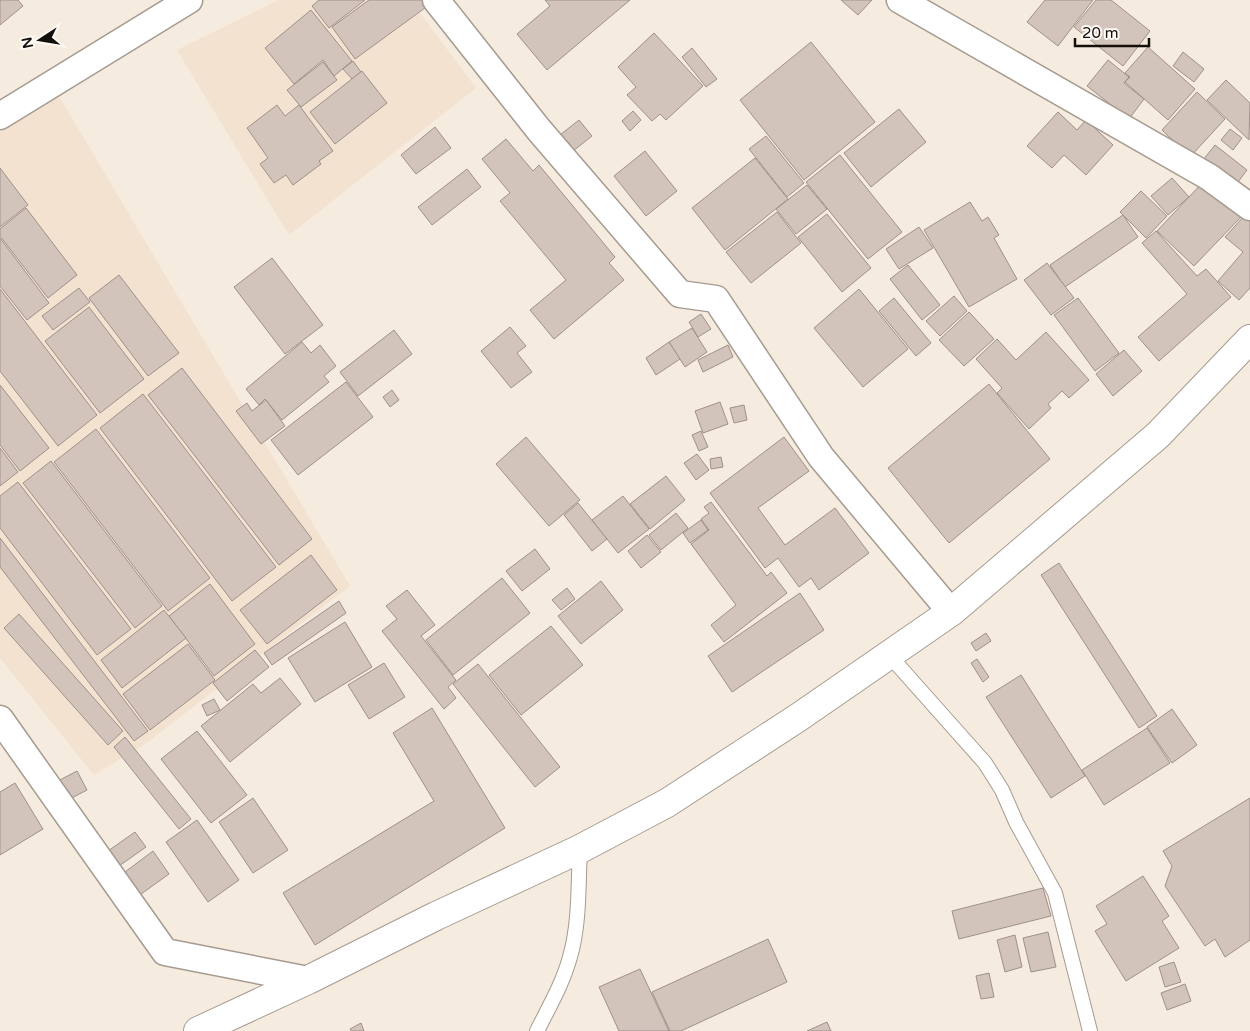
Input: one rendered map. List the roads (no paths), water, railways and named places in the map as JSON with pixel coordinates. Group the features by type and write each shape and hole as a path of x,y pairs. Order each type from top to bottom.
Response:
{"highway":[{"path":"198,1031 580,849 667,803 799,717 951,612 1158,435 1250,339"}],"street":[{"path":"0,116 189,0"},
{"path":"436,0 539,130 680,294 716,299 821,457 951,612"},
{"path":"900,0 1209,177 1250,207"},
{"path":"0,718 164,952 308,980"}],"lane":[{"path":"889,655 985,763 1002,790 1016,822 1055,893 1090,1031"},
{"path":"537,1031 563,978 571,956 575,932 580,849"}]}
